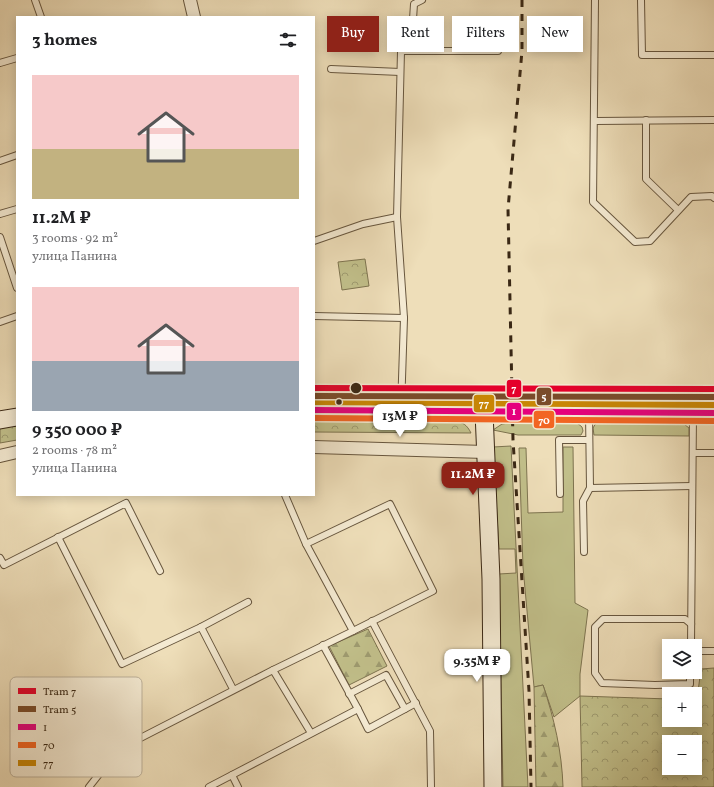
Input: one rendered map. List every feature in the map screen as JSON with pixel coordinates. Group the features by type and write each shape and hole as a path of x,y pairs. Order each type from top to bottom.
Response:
{"street":[{"path":"190,0 194,16"},
{"path":"315,410 589,413 714,412"},
{"path":"484,412 491,579 493,787"},
{"path":"0,420 16,417"},
{"path":"315,447 485,452"},
{"path":"0,456 16,452"}],"lane":[{"path":"35,0 41,16"},
{"path":"413,16 414,4 422,0"},
{"path":"595,0 593,202 635,242 650,241 691,197 712,196 714,198"},
{"path":"641,0 642,55 714,55"},
{"path":"401,52 397,217 404,318 401,411"},
{"path":"0,64 16,58"},
{"path":"331,69 400,72"},
{"path":"646,120 646,179 678,210"},
{"path":"595,121 714,120"},
{"path":"0,160 16,155"},
{"path":"0,214 16,208"},
{"path":"315,241 363,224 397,217"},
{"path":"0,237 16,285"},
{"path":"0,322 16,316"},
{"path":"315,316 404,318"},
{"path":"584,552 582,501 590,488 589,413"},
{"path":"691,639 693,413"},
{"path":"560,494 559,440 590,440"},
{"path":"693,453 714,453"},
{"path":"590,488 692,486"},
{"path":"285,496 306,544 353,631"},
{"path":"0,558 4,565 126,503 160,572"},
{"path":"142,737 233,689 433,591 390,504 306,544"},
{"path":"58,537 122,664 201,627 248,602"},
{"path":"690,679 690,684 655,685 602,683 595,673 595,627 603,619 685,619 691,624"},
{"path":"372,621 430,730 431,787"},
{"path":"201,627 233,689"},
{"path":"323,645 368,728 416,703"},
{"path":"702,651 714,651"},
{"path":"274,670 311,733"},
{"path":"349,694 386,675 405,709"},
{"path":"209,787 358,709"},
{"path":"232,775 238,787"},
{"path":"89,787 97,777"}],"green space":[{"path":"365,259 369,286 342,290 338,262"},
{"path":"315,420 454,421 464,424 471,433 315,432"},
{"path":"516,422 576,422 582,427 583,431 581,435 518,435 493,430 502,424"},
{"path":"596,423 684,424 689,428 689,436 594,435 593,428"},
{"path":"16,425 16,440 0,443 0,428"},
{"path":"511,446 528,787 503,787 499,574 516,573 515,549 499,549 493,447"},
{"path":"563,447 573,447 575,603 588,610 580,674 580,696 554,717 543,685 534,687 523,567 519,448 526,448 528,513 563,512"},
{"path":"368,629 387,666 349,685 329,646"},
{"path":"714,668 714,787 582,787 580,696 662,699 662,727 702,727 702,687 699,687 700,679 702,679 702,669"},
{"path":"543,685 557,735 563,787 536,787 534,687"}],"railway":[{"path":"522,0 522,51 508,209 513,440 529,691 531,787"}],"tram line":[{"name":"7","path":"315,388 714,389"},
{"name":"5","path":"315,396 714,397"}],"transit line":[{"name":"77","path":"315,402 714,405"},
{"name":"1","path":"315,410 714,413"},
{"name":"70","path":"315,418 714,421"}]}
